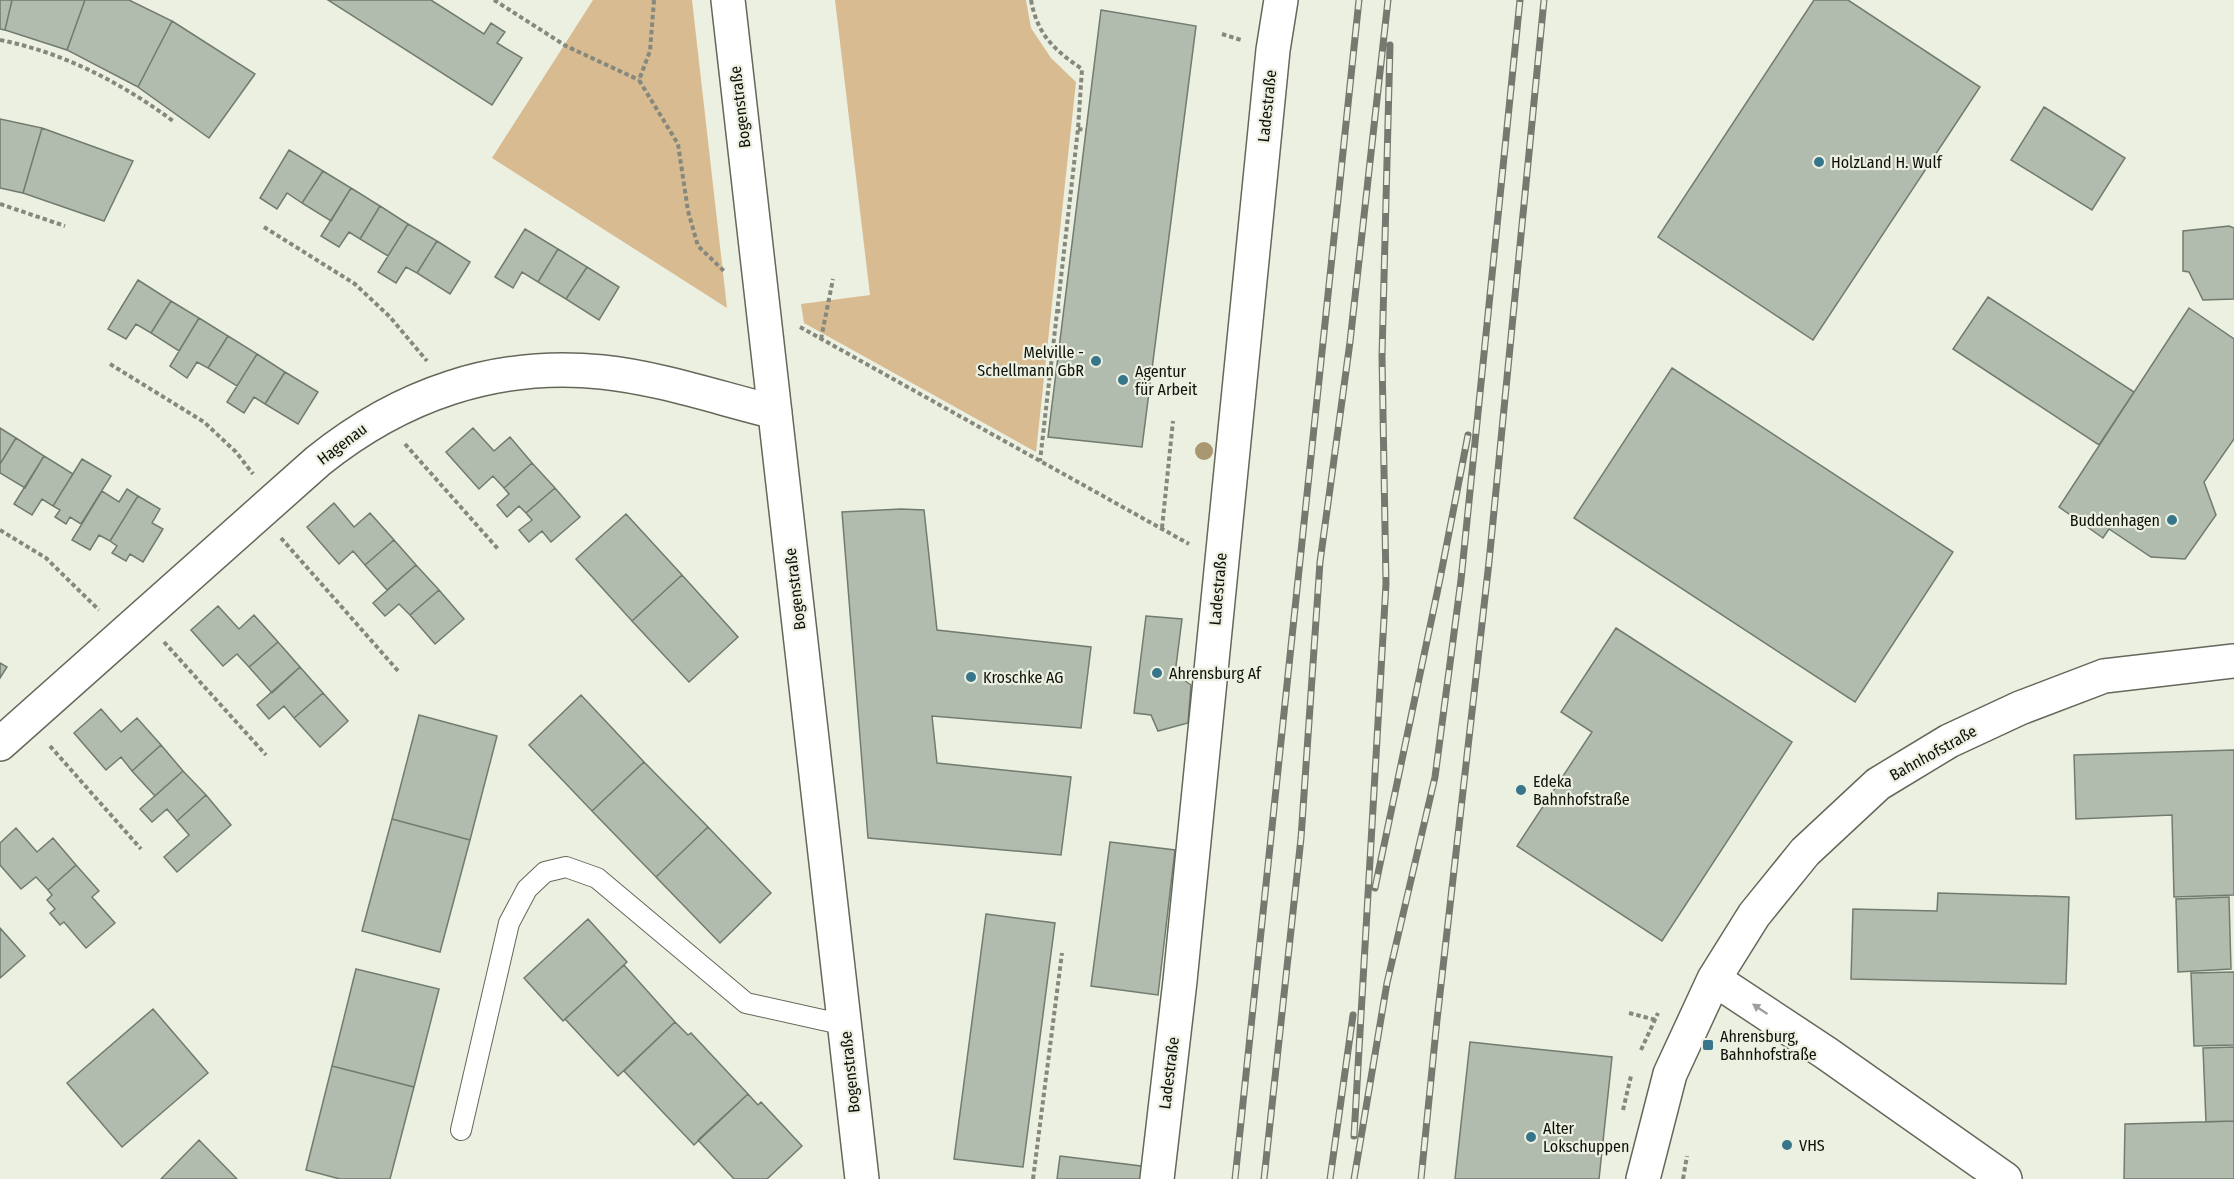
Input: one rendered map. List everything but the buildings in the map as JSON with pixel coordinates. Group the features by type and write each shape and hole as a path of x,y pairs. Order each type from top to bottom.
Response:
{"street":[{"name":"Bogenstraße","path":"728,0 862,1179"},
{"name":"Ladestraße","path":"1157,1179 1180,981 1273,50 1281,0"},
{"name":"Hagenau","path":"0,744 337,446 384,415 448,387 485,377 532,370 602,372 649,381 775,412"},
{"name":"Bahnhofstraße","path":"1643,1179 1670,1074 1714,979 1754,915 1805,852 1878,784 1949,741 2020,708 2104,676 2234,661"},
{"path":"1714,979 1826,1053 2005,1179"}],"lane":[{"path":"461,1130 509,923 527,889 545,872 566,867 597,878 747,1003 845,1025"}],"path":[{"path":"494,0 566,46 639,80 678,144 688,211 698,246 763,305 1162,528 1220,563"},
{"path":"639,80 650,51 654,0"},
{"path":"1031,0 1037,25 1044,35 1056,49 1082,69 1078,129 1040,461"},
{"path":"0,40 29,47 83,67 133,94 173,121"},
{"path":"1078,129 1086,130"},
{"path":"0,204 65,226"},
{"path":"264,227 355,284 390,317 448,387"},
{"path":"821,339 833,279"},
{"path":"1056,312 1063,311"},
{"path":"110,364 204,422 236,452 267,507 399,672"},
{"path":"384,415 399,436 498,549"},
{"path":"1162,528 1173,421"},
{"path":"0,530 46,558 132,626 266,755"},
{"path":"27,720 141,849"},
{"path":"1033,1179 1062,953"},
{"path":"1629,1013 1662,1023"},
{"path":"1683,1179 1688,1152"}],"shaded area":[{"path":"593,0 692,0 727,308 492,158"},
{"path":"835,0 1026,0 1031,28 1051,58 1076,82 1036,452 804,323 801,304 870,295"}],"railway":[{"path":"1235,1179 1359,0"},
{"path":"1264,1179 1301,838 1320,562 1350,342 1388,0"},
{"path":"1354,1179 1387,983 1435,777 1461,580 1520,0"},
{"path":"1421,1179 1489,562 1544,0"},
{"path":"1354,1136 1386,584 1382,356 1390,45"},
{"path":"1375,888 1468,435"},
{"path":"1330,1179 1353,1015"}],"place":[{"name":"HolzLand H. Wulf","path":"1819,162"},
{"name":"Melville - Schellmann GbR","path":"1096,361"},
{"name":"Agentur für Arbeit","path":"1123,380"},
{"name":"Buddenhagen","path":"2172,520"},
{"name":"Ahrensburg Af","path":"1157,673"},
{"name":"Kroschke AG","path":"971,677"},
{"name":"Edeka Bahnhofstraße","path":"1521,790"},
{"name":"Ahrensburg, Bahnhofstraße","path":"1708,1045"},
{"name":"Alter Lokschuppen","path":"1531,1137"},
{"name":"VHS","path":"1787,1145"}]}
